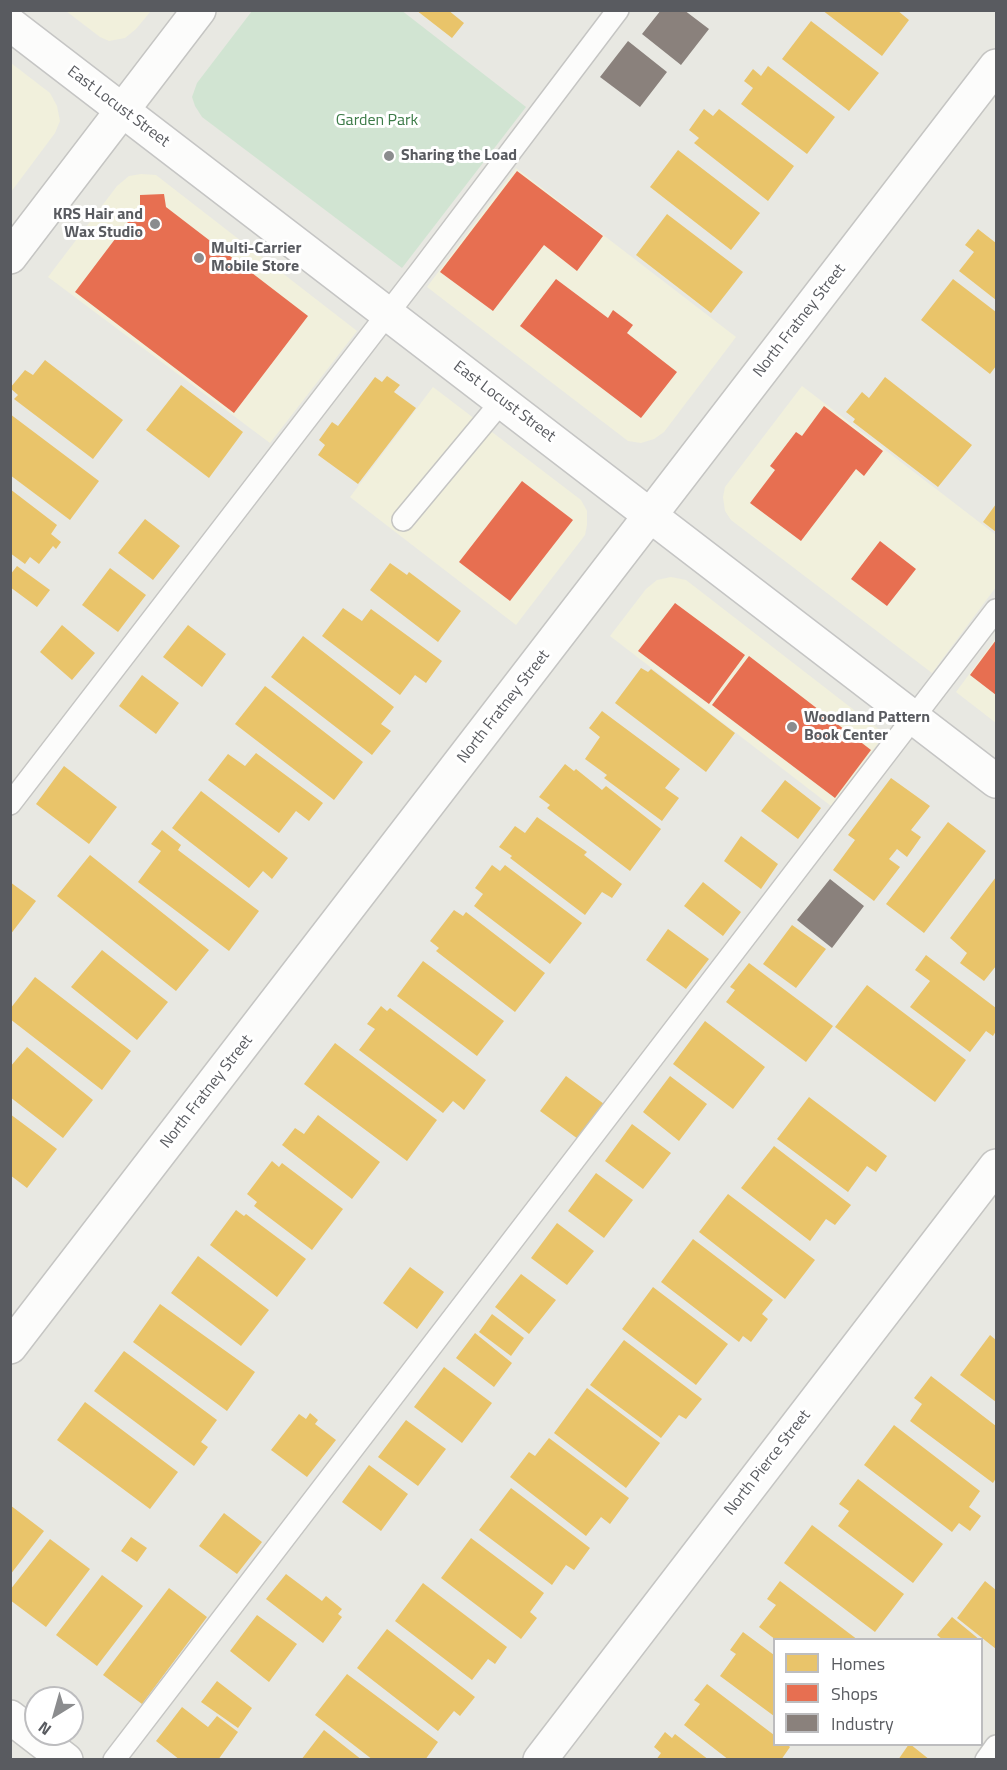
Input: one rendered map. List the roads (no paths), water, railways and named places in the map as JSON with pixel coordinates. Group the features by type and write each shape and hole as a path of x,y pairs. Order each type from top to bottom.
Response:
{"street":[{"path":"10,257 198,10"},
{"name":"East Locust Street","path":"10,24 996,781"},
{"name":"North Fratney Street","path":"10,1347 996,66"},
{"name":"North Pierce Street","path":"540,1760 996,1166"},
{"path":"10,1717 66,1760"}],"lane":[{"path":"10,804 388,314 618,10"},
{"path":"404,520 502,401"},
{"path":"114,1760 996,610"},
{"path":"987,1760 996,1746"}],"place":[{"name":"Sharing the Load","path":"389,156"},
{"name":"KRS Hair and Wax Studio","path":"155,224"},
{"name":"Multi-Carrier Mobile Store","path":"199,258"},
{"name":"Woodland Pattern Book Center","path":"792,727"}],"park label":[{"name":"Garden Park","path":"377,121"}]}
